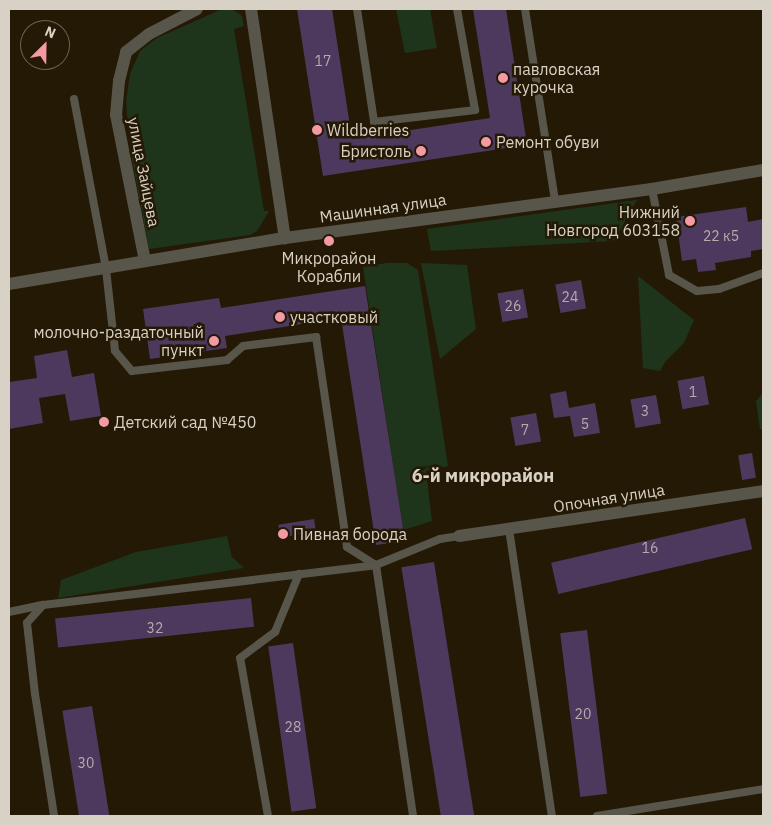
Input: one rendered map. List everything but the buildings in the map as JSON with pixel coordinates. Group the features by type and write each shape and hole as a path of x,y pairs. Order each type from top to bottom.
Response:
{"street":[{"name":"улица Зайцева","path":"145,261 116,115 119,81 126,52 149,34 197,9"},
{"path":"251,9 285,238"},
{"name":"Машинная улица","path":"9,284 285,238 555,200 652,189 763,170"},
{"name":"Опочная улица","path":"459,536 763,491"}],"lane":[{"path":"357,9 374,122 475,110 456,9"},
{"path":"525,9 555,200"},
{"path":"74,99 106,269 115,351 132,371 227,360 243,346 316,337 347,547 376,565"},
{"path":"652,189 669,275 697,291 719,289 763,273"},
{"path":"509,529 552,816"},
{"path":"9,612 43,605 376,565 440,539 459,536"},
{"path":"376,565 412,816"},
{"path":"268,816 240,658 275,632 298,574"},
{"path":"43,605 27,623 35,694 54,816"},
{"path":"597,816 763,789"}],"green space":[{"path":"232,9 242,16 244,26 234,29 264,211 269,211 257,231 250,235 149,249 128,127 126,101 130,74 140,51 157,38 220,10"},
{"path":"396,9 430,9 437,48 405,53"},
{"path":"637,200 614,241 431,251 427,229"},
{"path":"387,263 407,263 418,270 448,466 426,471 432,521 403,530 363,267"},
{"path":"421,263 467,265 476,329 440,359"},
{"path":"638,276 694,320 684,343 665,362 660,371 643,368"},
{"path":"763,393 763,429 760,429 756,401"},
{"path":"227,536 232,557 244,568 58,598 61,580 136,552"}],"place":[{"name":"павловская курочка","path":"503,78"},
{"name":"Wildberries","path":"317,130"},
{"name":"Ремонт обуви","path":"486,142"},
{"name":"Бристоль","path":"421,151"},
{"name":"Нижний Новгород 603158","path":"690,221"},
{"name":"Микрорайон Корабли","path":"329,241"},
{"name":"участковый","path":"280,317"},
{"name":"молочно-раздаточный пункт","path":"214,341"},
{"name":"Детский сад №450","path":"104,422"},
{"name":"Пивная борода","path":"283,534"}],"district":[{"name":"6-й микрорайон","path":"483,476"}]}
